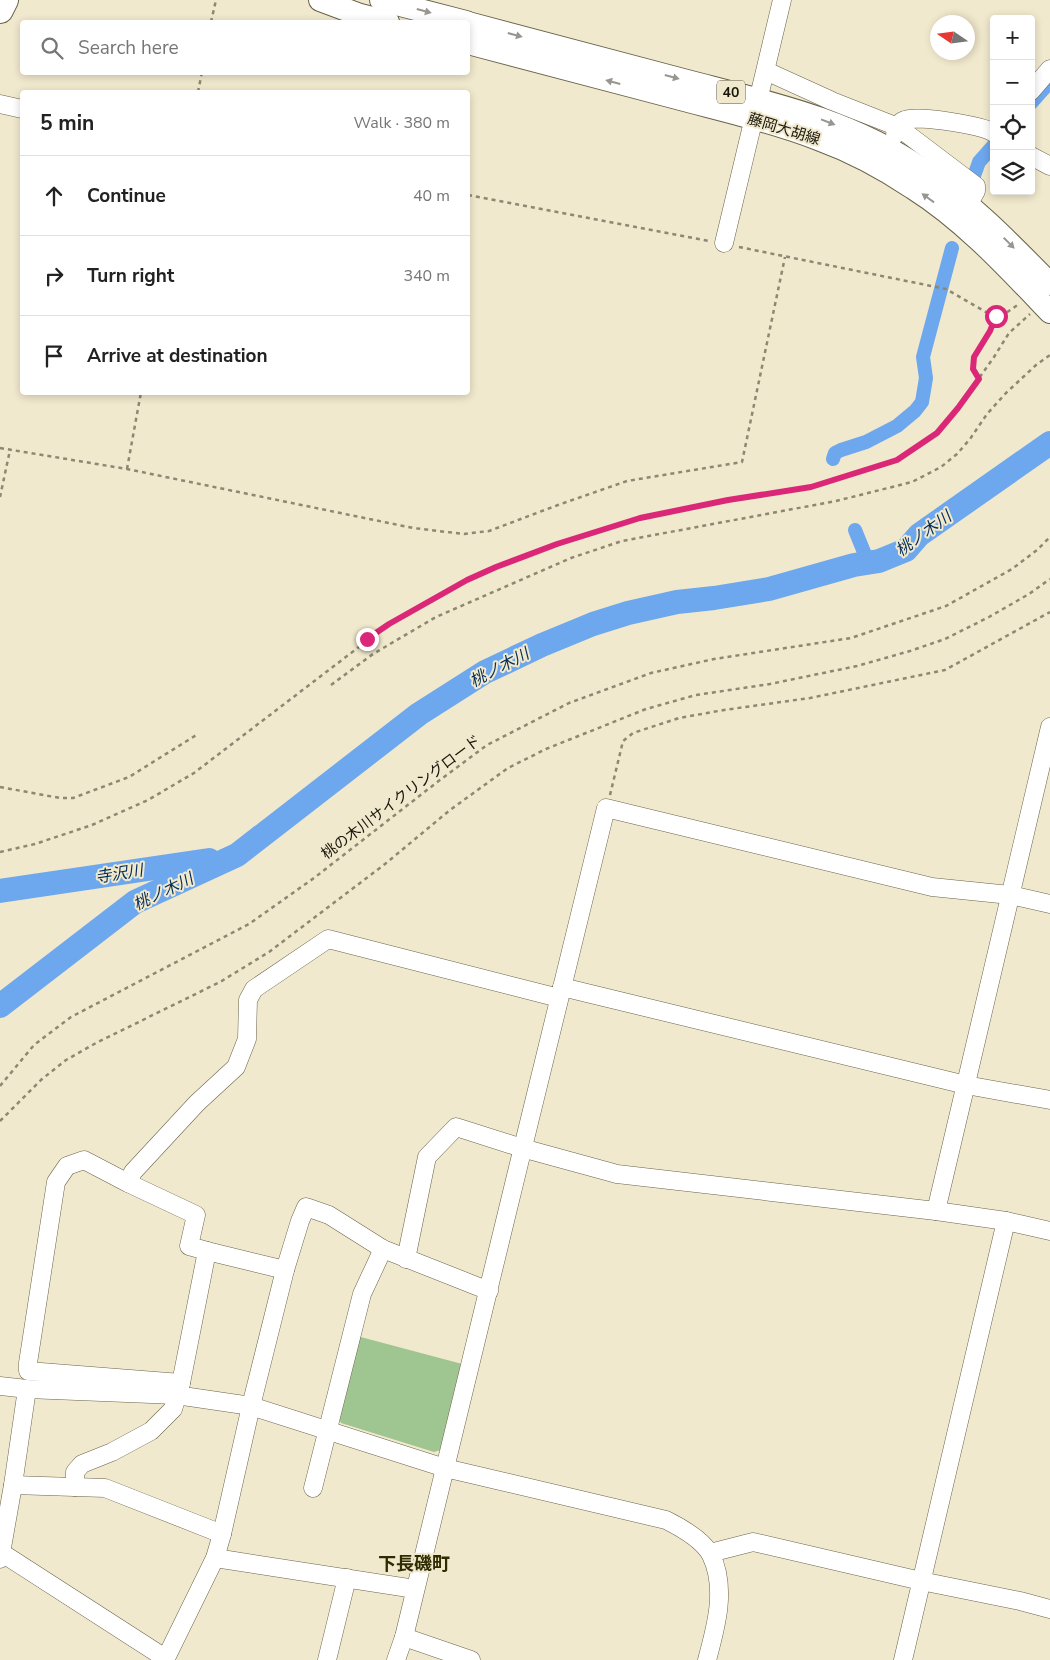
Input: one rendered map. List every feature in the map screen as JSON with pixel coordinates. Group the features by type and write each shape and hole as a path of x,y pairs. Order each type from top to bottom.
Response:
{"highway":[{"path":"0,10 5,0"}],"main road":[{"path":"320,0 360,15 380,20"},
{"name":"藤岡大胡線","path":"381,0 456,20"},
{"name":"藤岡大胡線","path":"470,24 756,109 818,139 846,150 913,188 966,228 1048,302"},
{"name":"藤岡大胡線","path":"470,44 756,109 787,107 854,132 920,167 968,205 1006,239 1048,302"}],"street":[{"path":"724,244 782,0"},
{"path":"1035,86 1050,69"},
{"path":"766,71 832,101 898,127 976,186 976,190 968,205"},
{"path":"0,104 20,109"},
{"path":"889,150 898,127 906,119 978,126 990,131"},
{"path":"1035,158 1050,166"},
{"path":"936,1210 1050,727"},
{"path":"396,1660 416,1589 606,808 932,887 1010,894 1050,904"},
{"path":"128,1183 133,1172 197,1102 236,1066 247,1039 248,1000 254,989 328,939 966,1085 1050,1100"},
{"path":"406,1259 427,1157 456,1127 522,1148 617,1174 936,1210 1006,1221 1050,1231"},
{"path":"285,1270 189,1246 196,1215 84,1160 66,1166 56,1182 28,1371 178,1389 250,1406 445,1468 666,1520 683,1528 710,1553 718,1577 719,1599 716,1626 708,1660"},
{"path":"27,1389 1,1556 165,1659 215,1558 250,1406 285,1270 306,1207 329,1215 384,1249 489,1291"},
{"path":"903,1660 1006,1221"},
{"path":"314,1488 362,1294 384,1249"},
{"path":"75,1487 75,1472 82,1464 112,1452 151,1431 172,1409 178,1389 207,1252"},
{"path":"0,1386 27,1389 178,1389"},
{"path":"13,1485 105,1488 222,1534"},
{"path":"710,1553 753,1542 1050,1609"},
{"path":"215,1558 416,1589"},
{"path":"327,1660 347,1578"},
{"path":"404,1637 471,1660"}],"path":[{"path":"211,20 216,0"},
{"path":"198,90 201,75"},
{"path":"470,195 934,286 946,289 996,316 1003,315 1019,304"},
{"path":"0,448 127,470 413,528 464,534 489,531 628,481 742,462 785,257"},
{"path":"0,852 35,844 92,825 156,796 194,773 389,624 474,577 496,567 557,544 640,518 728,500 811,487 897,460 937,433 979,379 1009,333 1048,302"},
{"path":"979,379 973,369 974,357 990,331 996,316"},
{"path":"331,685 373,654 436,617 571,558 622,541 836,501 912,482 941,467 957,454 970,439 986,414 1036,365 1050,355"},
{"path":"127,470 140,395"},
{"path":"0,497 10,450"},
{"name":"桃の木川サイクリングロード","path":"0,1086 34,1046 71,1017 249,924 314,878 436,782 487,745 569,703 651,673 714,659 852,638 946,606 1012,569 1037,550 1050,537"},
{"path":"0,1121 42,1079 66,1060 96,1043 220,982 269,952 384,864 450,810 516,764 600,726 654,706 696,695 770,684 857,666 945,639 989,617 1029,594 1050,579"},
{"path":"606,808 623,741 633,733 679,718 810,698 945,670 1050,612"},
{"path":"0,787 60,798 73,798 129,777 198,734"}],"green space":[{"path":"357,1336 466,1365 444,1449 434,1452 341,1423 337,1415"}],"waterway":[{"path":"1035,98 1047,85"},
{"path":"974,176 979,162 990,150"},
{"path":"833,459 835,453 866,442 897,426 915,411 922,402 926,378 923,357 952,248"},
{"name":"桃ノ木川","path":"0,1006 135,902 237,855 419,714 485,672 542,645 593,624 628,613 677,602 769,589 854,565 879,561 906,550 919,535 1050,443"},
{"path":"855,530 868,562"},
{"name":"寺沢川","path":"0,891 209,860"}],"district":[{"name":"下長磯町","path":"414,1564"}],"route":[{"path":"367,639 389,624 467,580 557,544 640,518 728,500 811,487 897,460 937,433 979,379 972,363 996,316"}]}
